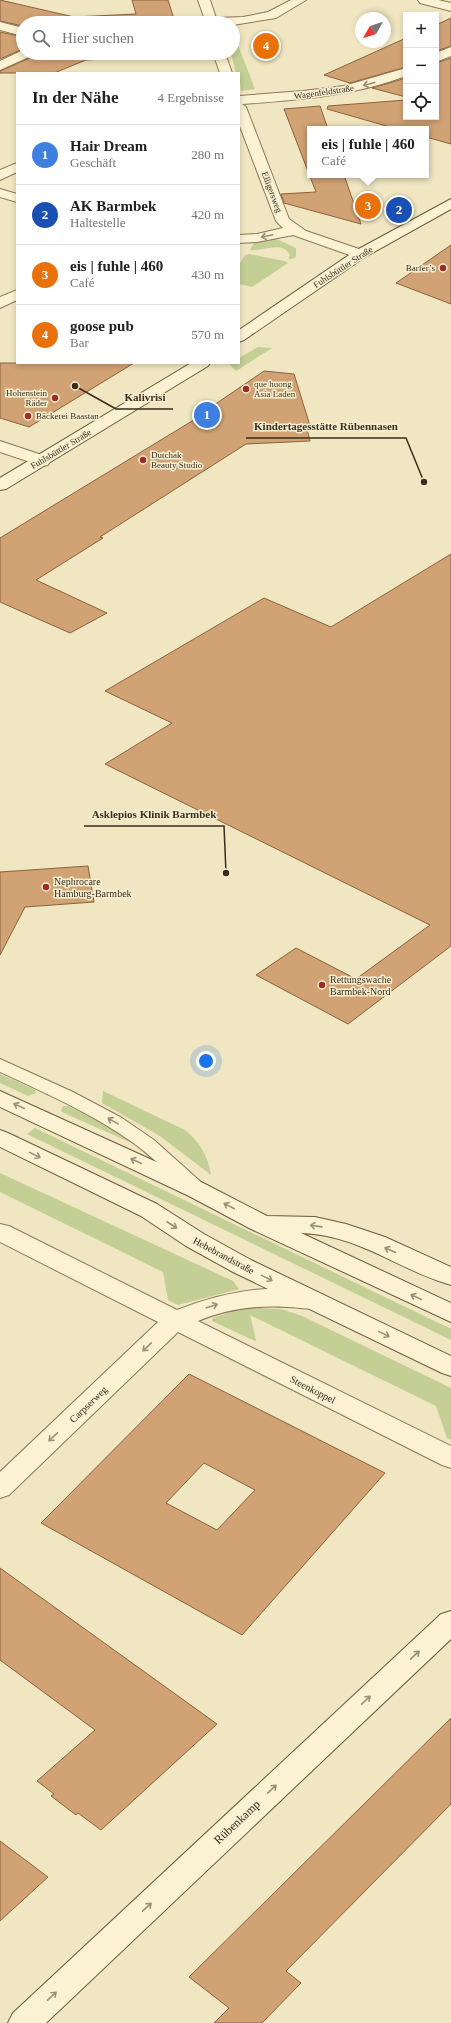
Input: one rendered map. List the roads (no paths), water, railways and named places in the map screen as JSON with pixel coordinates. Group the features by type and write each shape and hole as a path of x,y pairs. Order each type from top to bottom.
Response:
{"street":[{"path":"204,0 210,16"},
{"path":"240,21 272,15 300,0"},
{"path":"424,0 451,7"},
{"path":"0,26 16,30"},
{"path":"439,57 451,51"},
{"path":"0,66 16,58"},
{"path":"221,60 226,72"},
{"name":"Wagenfeldstraße","path":"240,100 336,92 373,84 403,73"},
{"name":"Elligersweg","path":"240,110 283,222 294,230 307,236 360,254"},
{"path":"0,176 16,168"},
{"path":"0,193 16,198"},
{"name":"Fuhlsbüttler Straße","path":"240,337 360,254 451,203"},
{"path":"240,239 257,238 294,230"},
{"path":"0,303 16,295"},
{"name":"Fuhlsbüttler Straße","path":"0,485 200,364"},
{"path":"0,446 42,461"},
{"path":"0,1098 197,1190 260,1223 451,1313"},
{"name":"Hebebrandstraße","path":"0,1138 149,1210 195,1240 242,1266 451,1367"},
{"path":"260,1223 308,1224 348,1233 451,1277"},
{"name":"Steenkoppel","path":"0,1232 451,1458"},
{"path":"176,1320 214,1305 240,1299 287,1298 315,1301"},
{"name":"Carpserweg","path":"0,1488 176,1320"},
{"name":"Rübenkamp","path":"24,2023 451,1622"}],"lane":[{"path":"0,1065 59,1092 115,1122 146,1143 197,1190"}],"place":[{"name":"goose pub","path":"266,46"},
{"name":"eis | fuhle | 460","path":"368,206"},
{"name":"AK Barmbek","path":"399,210"},
{"name":"Barfer’s","path":"443,268"},
{"name":"Kalivrisi","path":"75,386"},
{"name":"que huong Asia Laden","path":"246,389"},
{"name":"Hohenstein Räder","path":"55,398"},
{"name":"Hair Dream","path":"207,415"},
{"name":"Bäckerei Baastan","path":"28,416"},
{"name":"Dutchak Beauty Studio","path":"143,460"},
{"name":"Kindertagesstätte Rübennasen","path":"424,482"},
{"name":"Asklepios Klinik Barmbek","path":"226,873"},
{"name":"Nephrocare Hamburg-Barmbek","path":"46,887"},
{"name":"Rettungswache Barmbek-Nord","path":"322,985"}]}
